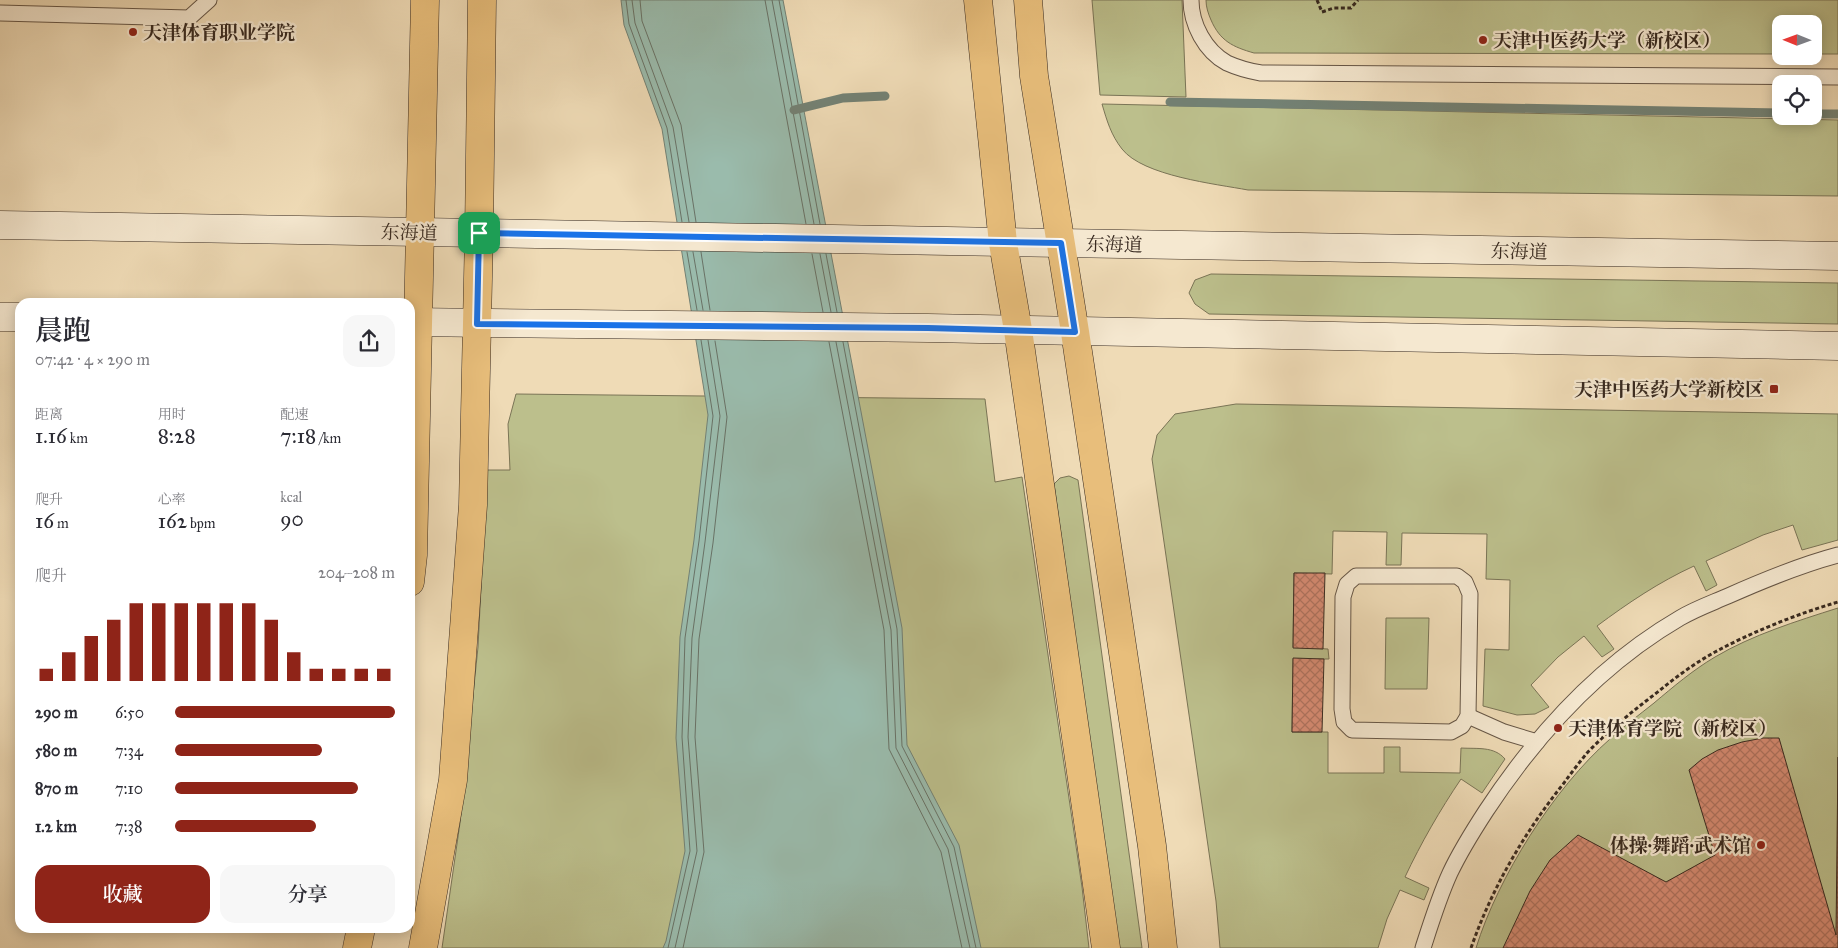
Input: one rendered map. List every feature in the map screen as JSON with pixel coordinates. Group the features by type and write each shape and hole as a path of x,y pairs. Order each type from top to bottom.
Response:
{"main road":[{"path":"415,304 419,233 425,0"},
{"path":"423,948 453,780 473,505 482,0"},
{"path":"978,0 1003,242 1018,330 1106,948"},
{"path":"1028,0 1034,76 1075,332 1151,837 1163,948"},
{"name":"东海道","path":"0,225 1838,256"},
{"path":"0,316 15,317"},
{"path":"415,322 928,328 1838,346"},
{"path":"357,948 360,933"}],"lane":[{"path":"0,13 188,18 209,0"},
{"path":"1191,0 1191,12 1197,30 1211,49 1225,62 1261,73 1838,77"},
{"path":"1423,948 1450,872 1473,832 1521,761 1566,710 1599,679 1651,637 1681,617 1785,571 1838,555"},
{"path":"1356,576 1457,576 1465,582 1470,594 1468,716 1462,726 1451,732 1352,730 1344,722 1342,709 1343,597 1347,584 1356,576"},
{"path":"1468,716 1504,732 1537,742"}],"path":[{"path":"1317,0 1322,12 1334,8 1352,8 1358,0"},
{"path":"1471,948 1485,911 1502,876 1521,844 1551,799 1581,761 1612,730 1645,701 1714,652 1761,630 1838,602"}],"green space":[{"path":"1092,0 1182,0 1186,97 1100,95"},
{"path":"1206,0 1838,0 1838,54 1822,54 1822,15 1772,15 1772,54 1254,53 1240,48 1223,38 1215,27 1207,8"},
{"path":"1102,104 1772,119 1772,125 1822,125 1822,120 1838,120 1838,196 1248,190 1200,182 1146,166 1132,158 1122,149 1108,122"},
{"path":"1211,274 1838,283 1838,324 1209,314 1195,304 1189,293 1195,280"},
{"path":"516,394 985,399 995,482 1022,477 1082,887 1089,948 442,948 460,823 478,647 487,470 510,470 508,424"},
{"path":"1236,404 1838,414 1838,540 1802,550 1793,525 1763,535 1706,561 1717,585 1706,591 1694,566 1668,579 1632,601 1597,626 1614,649 1602,657 1584,636 1558,657 1531,685 1549,707 1535,714 1517,715 1483,706 1485,649 1509,650 1510,580 1486,579 1487,534 1402,533 1401,565 1386,565 1387,532 1333,531 1332,574 1294,573 1293,647 1328,649 1329,659 1293,659 1292,732 1328,732 1328,773 1384,773 1384,747 1400,747 1400,772 1460,773 1461,748 1490,750 1505,759 1482,793 1461,779 1431,827 1405,877 1429,888 1424,900 1400,890 1387,919 1378,948 1220,948 1216,901 1152,459 1157,435 1175,414"},
{"path":"1069,476 1078,480 1142,948 1118,948 1054,484 1060,478"},
{"path":"1838,608 1838,948 1476,948 1498,892 1530,835 1569,782 1610,739 1683,679 1715,657 1759,635"},
{"path":"1386,618 1429,618 1427,689 1385,689"}],"water":[{"path":"621,0 783,0 902,628 907,745 959,845 981,948 663,948 685,851 676,738 680,637 694,540 708,415 662,129 624,25"}],"building":[{"path":"1294,573 1325,573 1323,649 1293,648"},
{"path":"1293,658 1324,659 1322,732 1292,732"},
{"name":"体操·舞蹈·武术馆","path":"1763,738 1779,738 1836,935 1838,757 1838,948 1503,948 1530,891 1550,860 1578,835 1666,882 1715,855 1689,770 1702,759 1718,750 1742,742"}],"waterway":[{"path":"794,110 843,98 885,96"},
{"path":"1170,102 1772,113"},
{"path":"1822,114 1838,114"}],"place":[{"name":"天津体育职业学院","path":"133,32"},
{"name":"天津中医药大学（新校区）","path":"1483,40"},
{"name":"天津中医药大学新校区","path":"1774,389"},
{"name":"天津体育学院（新校区）","path":"1558,728"},
{"name":"体操·舞蹈·武术馆","path":"1761,845"}],"route":[{"path":"479,233 1061,243 1075,332 928,328 477,324 479,233"}]}
